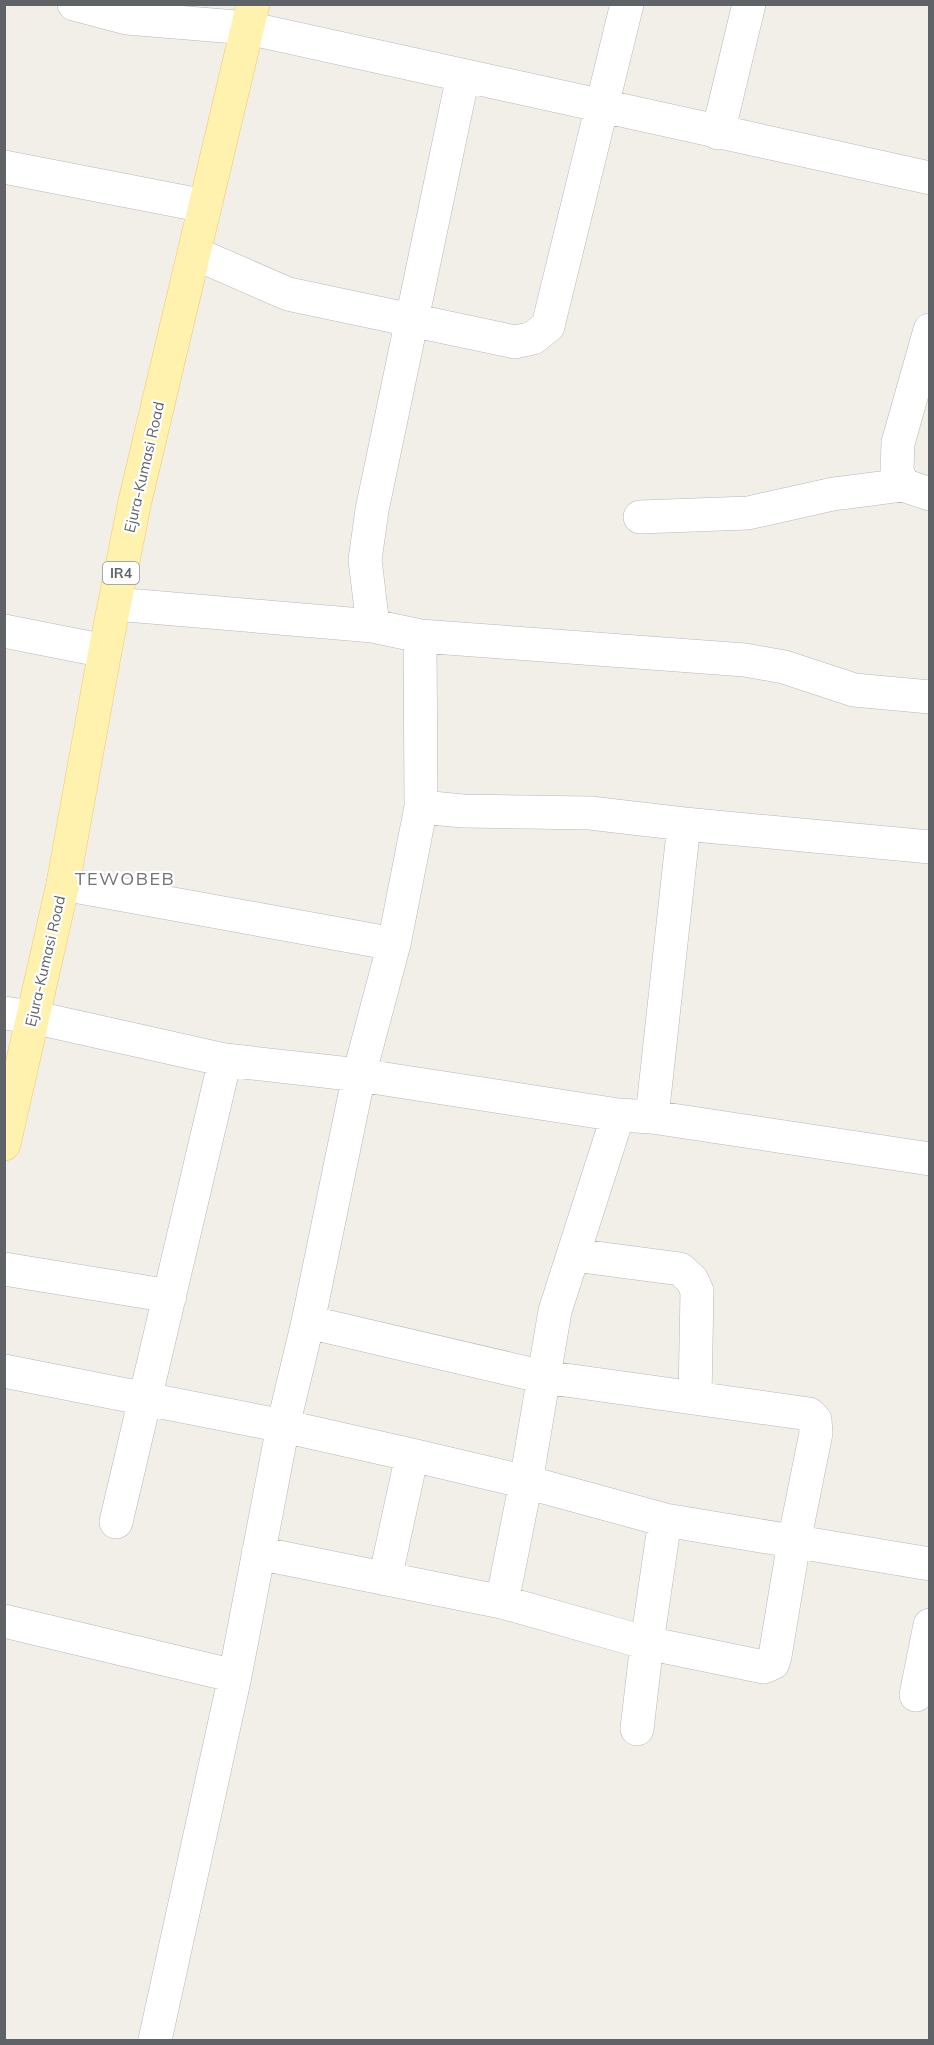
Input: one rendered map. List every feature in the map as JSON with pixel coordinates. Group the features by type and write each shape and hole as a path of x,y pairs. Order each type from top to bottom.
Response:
{"main road":[{"name":"Ejura-Kumasi Road","path":"4,1144 18,1015 63,884 135,501 250,16"}],"street":[{"path":"74,4 128,18 250,16 463,76 930,178"},
{"path":"194,253 288,294 515,342 533,338 548,326 627,4"},
{"path":"718,133 749,4"},
{"path":"373,626 365,560 372,510 463,76"},
{"path":"4,167 205,206"},
{"path":"916,490 897,471 898,443 930,330"},
{"path":"640,517 748,513 833,494 916,490"},
{"path":"115,604 373,626 420,636 745,660 784,667 855,690 930,698"},
{"path":"4,631 105,651"},
{"path":"155,2040 235,1676 283,1426 308,1322 359,1075 393,944 421,807 420,636"},
{"path":"421,807 463,811 590,813 930,847"},
{"path":"652,1117 684,824"},
{"path":"63,884 393,944"},
{"path":"18,1015 225,1060 359,1075 618,1115 652,1117 930,1159"},
{"path":"116,1522 225,1060"},
{"path":"502,1602 526,1482 555,1311 618,1115"},
{"path":"574,1255 680,1269 692,1280 698,1291 695,1398"},
{"path":"4,1269 170,1296"},
{"path":"258,1553 502,1602 647,1643 765,1667 772,1663 775,1656 794,1542 816,1433 815,1420 809,1414 544,1377 308,1322"},
{"path":"4,1371 283,1426 412,1455 526,1482 665,1520 930,1564"},
{"path":"386,1578 412,1455"},
{"path":"638,1730 647,1643 665,1520"},
{"path":"4,1621 235,1676"},
{"path":"916,1695 930,1625"}],"district":[{"name":"TEWOBEB","path":"125,878"}]}
